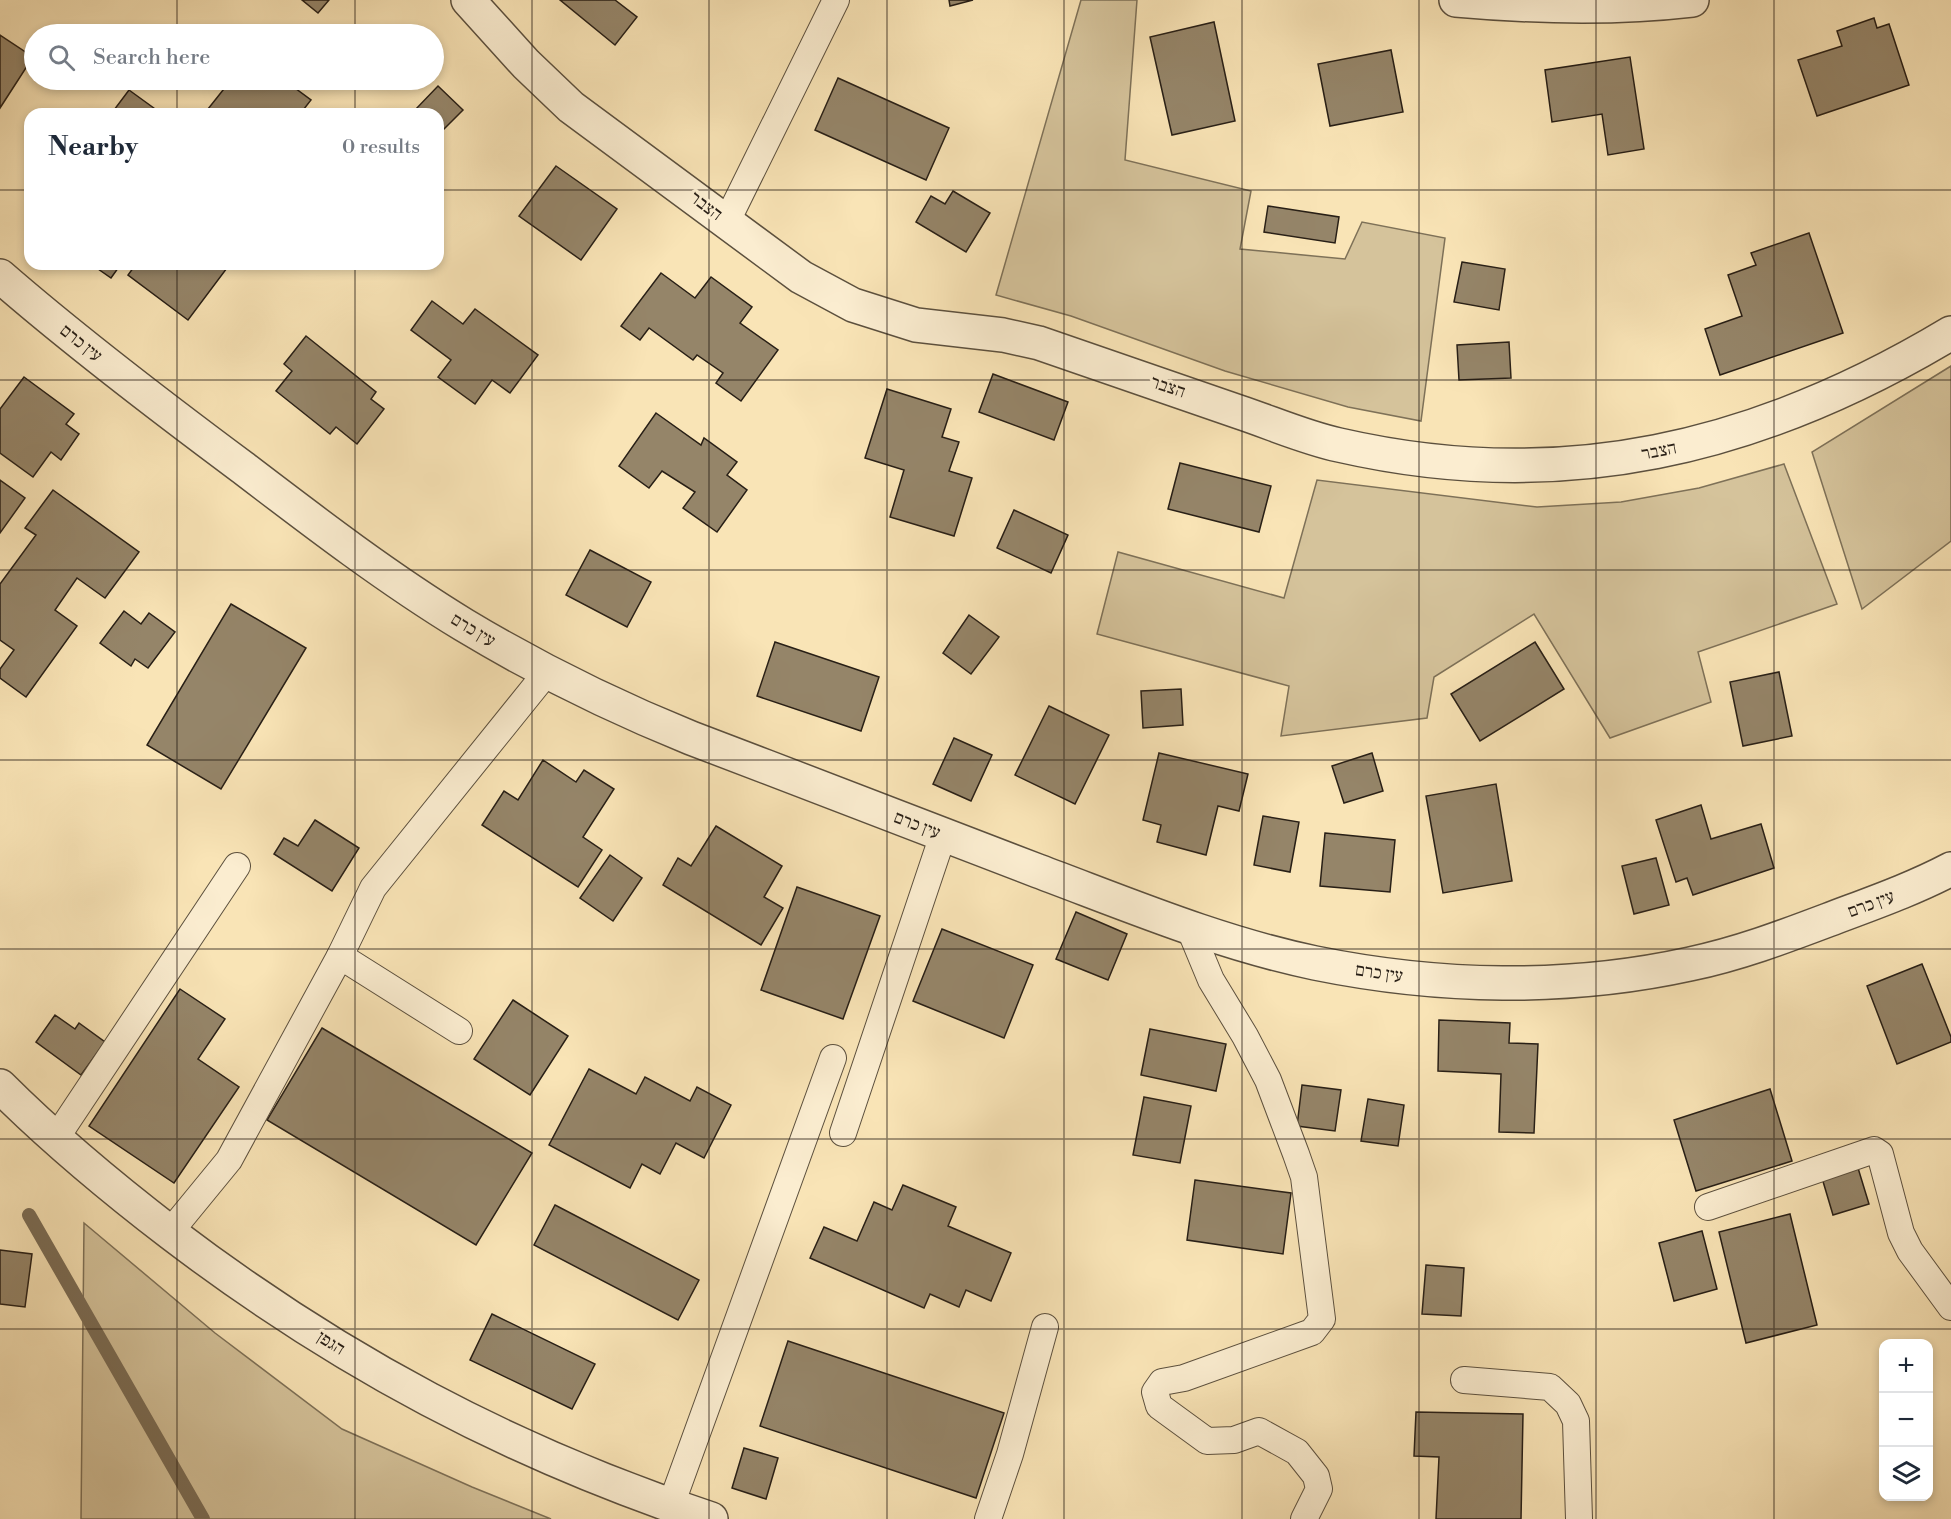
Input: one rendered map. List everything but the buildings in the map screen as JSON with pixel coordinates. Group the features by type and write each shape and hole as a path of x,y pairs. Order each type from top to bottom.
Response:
{"street":[{"name":"הצבר","path":"468,0 526,64 571,107 801,277 853,304 916,325 1003,335 1039,343 1336,445 1390,456 1501,467 1616,460 1675,449 1734,434 1794,413 1855,386 1951,333"},
{"path":"1456,0 1524,6 1644,6 1692,0"},
{"name":"עין כרם","path":"0,276 60,327 169,412 346,545 463,624 547,672 640,718 943,835 1189,927 1251,947 1313,962 1438,981 1563,982 1648,972 1690,964 1754,947 1906,891 1951,869"},
{"name":"הגפן","path":"0,1086 105,1181 170,1232 314,1333 370,1368 435,1404 570,1467 711,1519"}],"lane":[{"path":"727,221 836,0"},
{"path":"170,1232 229,1160 340,956 373,888 547,672"},
{"path":"843,1133 943,835"},
{"path":"56,1138 237,866"},
{"path":"1189,927 1211,980 1245,1036 1268,1080 1304,1177 1322,1319 1312,1332 1184,1378 1162,1382 1155,1392 1159,1406 1207,1441 1234,1440 1259,1431 1297,1452 1316,1476 1319,1489 1304,1519"},
{"path":"340,956 459,1031"},
{"path":"670,1505 833,1058"},
{"path":"1708,1207 1874,1150 1880,1154 1901,1233 1910,1251 1951,1307"},
{"path":"988,1519 1010,1454 1045,1327"},
{"path":"1464,1380 1550,1387 1568,1404 1576,1421 1578,1519"}],"shaded area":[{"path":"1081,0 1137,0 1125,160 1251,191 1240,249 1345,259 1362,222 1445,238 1421,421 1348,407 1225,371 1071,316 996,295"},
{"path":"1951,366 1951,541 1862,609 1812,452"},
{"path":"1784,464 1837,604 1698,652 1711,702 1610,738 1534,614 1434,677 1427,718 1281,736 1289,686 1097,634 1118,552 1284,598 1317,480 1537,507 1621,502 1699,488"},
{"path":"84,1223 215,1333 342,1429 472,1487 551,1519 81,1519"}],"waterway":[{"path":"29,1215 203,1519"}]}
